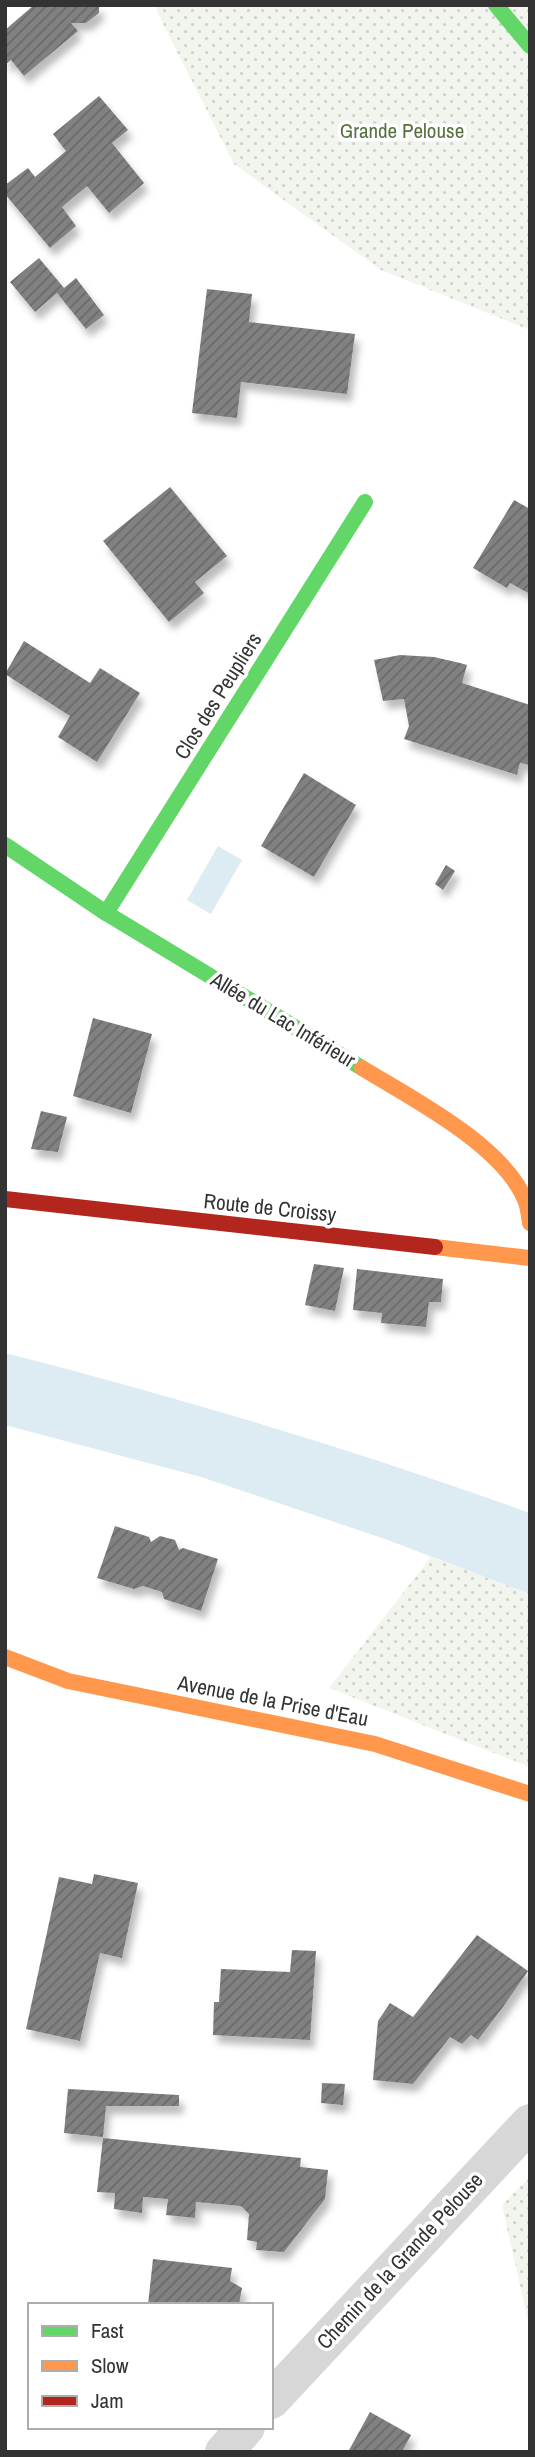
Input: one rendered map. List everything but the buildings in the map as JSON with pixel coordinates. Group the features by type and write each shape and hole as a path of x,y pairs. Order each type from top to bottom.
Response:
{"street":[{"path":"496,5 530,46"},
{"name":"Clos des Peupliers","path":"106,913 365,502"},
{"name":"Allée du Lac Inférieur","path":"5,845 106,913 421,1104 487,1150 509,1173 526,1202 529,1242"},
{"name":"Route de Croissy","path":"5,1199 529,1242"},
{"name":"Avenue de la Prise d'Eau","path":"5,1657 68,1681 375,1744 530,1794"},
{"path":"5,1680 68,1681"},
{"name":"Chemin de la Grande Pelouse","path":"273,2398 530,2123"},
{"path":"224,2452 244,2429"}],"green space":[{"name":"Grande Pelouse","path":"156,5 530,5 530,330 381,270 234,164 158,14"},
{"path":"431,1557 530,1594 530,1767 329,1688"},
{"path":"530,2177 530,2330 502,2205"}],"shaded area":[{"path":"218,846 242,860 211,914 187,900"},
{"path":"5,1353 138,1388 269,1427 530,1513 530,1594 385,1539 201,1477 5,1425"}],"traffic: fast":[{"path":"496,5 530,46"},
{"path":"106,913 365,502"},
{"path":"5,845 106,913 362,1068"}],"traffic: slow":[{"path":"362,1068 430,1109 478,1143 515,1181 526,1202 530,1223"},
{"path":"435,1247 530,1258"},
{"path":"5,1657 68,1681 375,1744 530,1794"}],"traffic: jam":[{"path":"5,1199 435,1247"}]}
